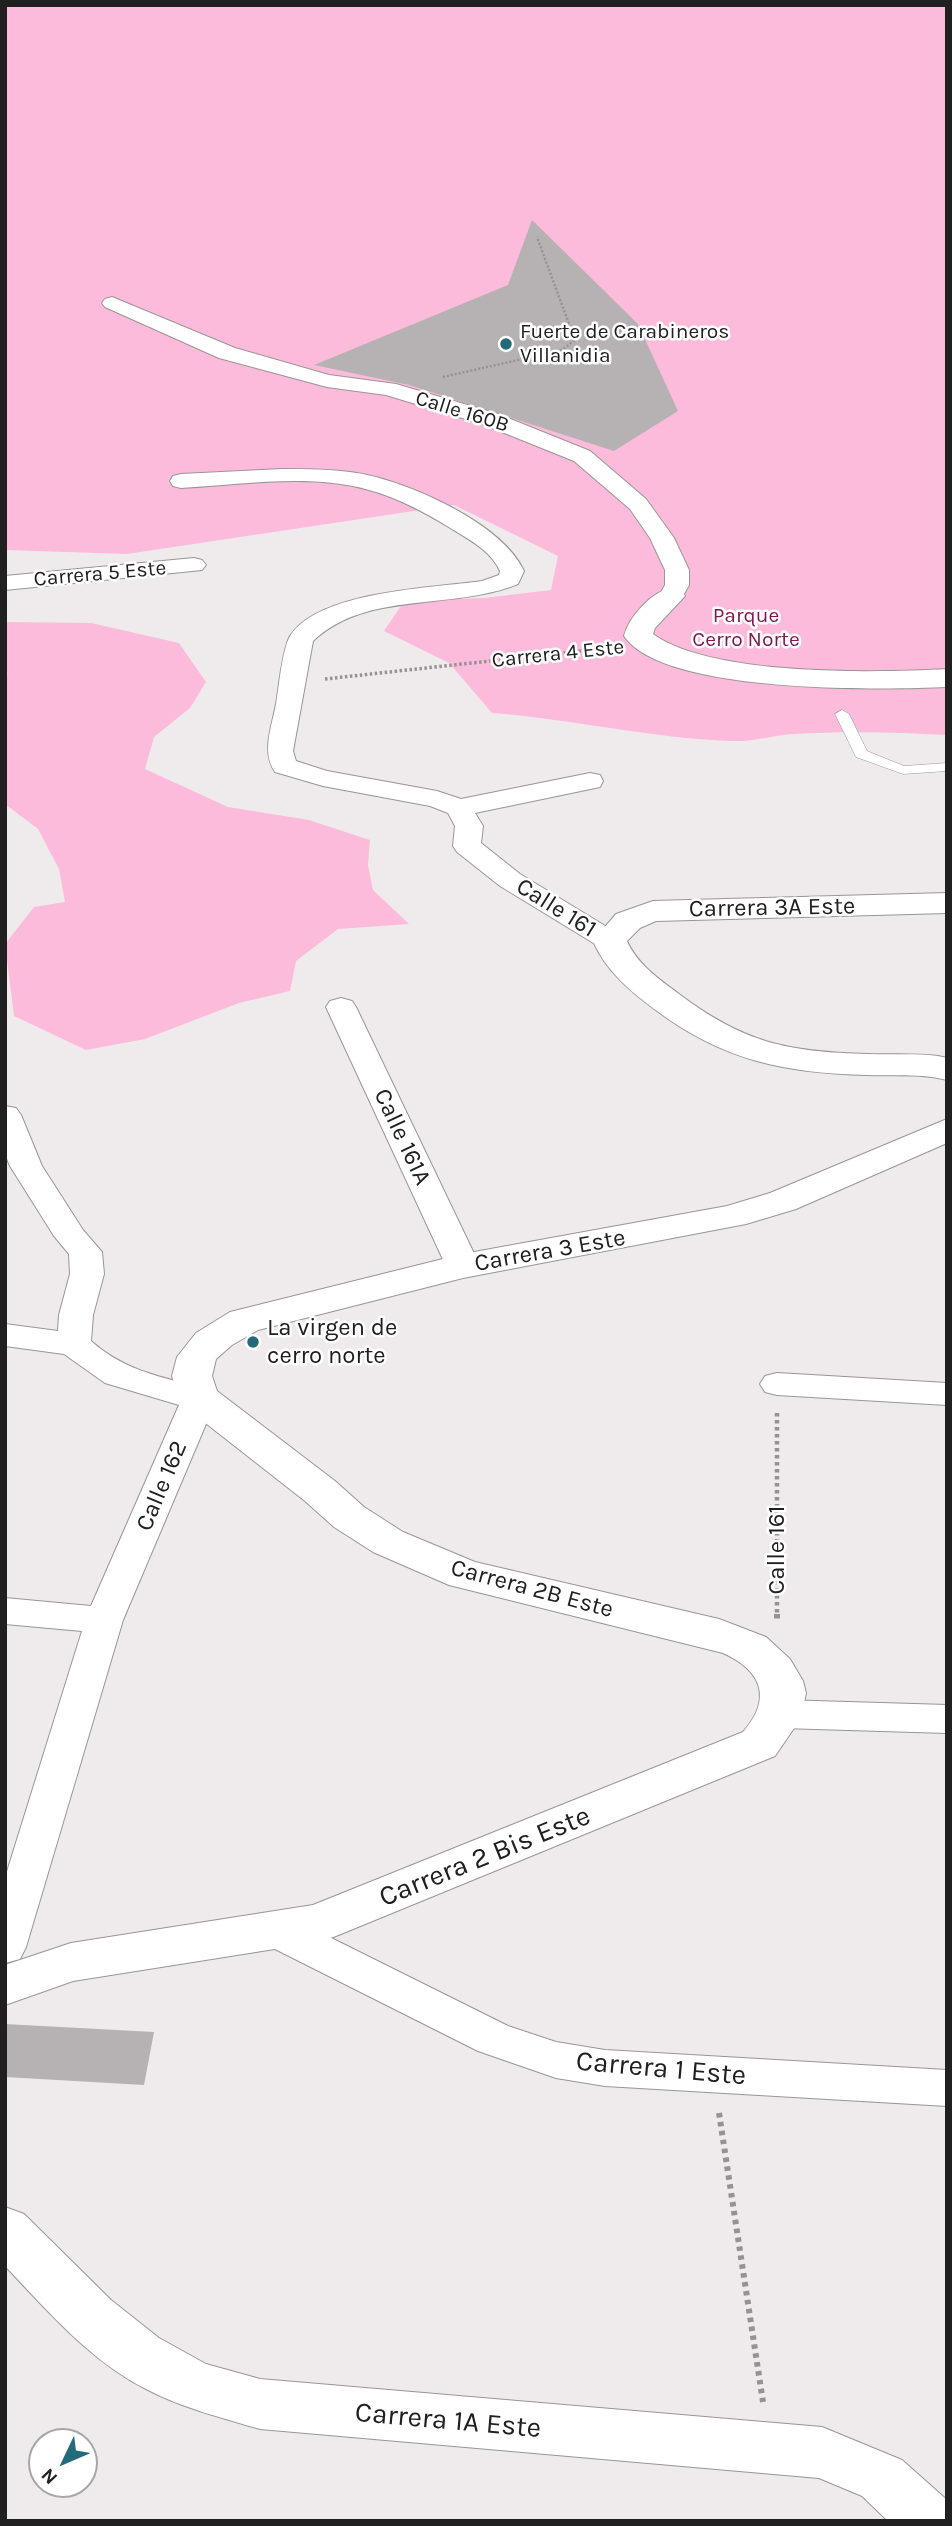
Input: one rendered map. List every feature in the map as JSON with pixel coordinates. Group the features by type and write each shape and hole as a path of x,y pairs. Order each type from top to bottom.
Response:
{"street":[{"name":"Calle 160B","path":"112,303 227,354 327,381 388,389 491,419 582,456 638,504 662,538 677,570 677,585 671,596 641,625 638,636 644,644"},
{"path":"181,481 300,478 346,479 377,485 417,500 458,523 508,561 512,571 509,579 487,588 371,603 342,611 317,624 301,639 280,751 284,766 323,778 437,799 458,808 590,781"},
{"name":"Carrera 5 Este","path":"5,583 194,565"},
{"name":"Carrera 4 Este","path":"644,644 673,657 788,675 875,681 947,678"},
{"name":"Calle 161","path":"458,808 468,826 467,846 490,866 610,941 614,954 633,974 707,1031 738,1047 771,1057 811,1063 947,1069"},
{"name":"Carrera 3A Este","path":"610,941 618,928 630,918 653,911 947,903"},
{"name":"Calle 161A","path":"341,1007 463,1266"},
{"path":"5,1115 26,1166 70,1236 85,1252 87,1274 76,1315 74,1344"},
{"name":"Carrera 3 Este","path":"199,1398 192,1376 198,1355 218,1335 244,1321 463,1266 733,1216 783,1201 947,1130"},
{"path":"5,1335 74,1344 96,1366 135,1384 199,1398"},
{"path":"777,1384 947,1394"},
{"name":"Calle 162","path":"5,1947 104,1620 199,1398"},
{"name":"Carrera 2B Este","path":"199,1398 320,1491 349,1517 388,1542 464,1574 719,1635 750,1647 780,1694"},
{"path":"5,1611 104,1620"},
{"path":"780,1694 947,1719"},
{"name":"Carrera 2 Bis Este","path":"5,1985 71,1962 320,1923 760,1744 776,1727 780,1694"},
{"name":"Carrera 1 Este","path":"278,1931 493,2039 556,2060 605,2068 947,2088"},
{"name":"Carrera 1A Este","path":"5,2230 83,2309 139,2356 191,2384 260,2404 822,2453 882,2478 929,2521"}],"lane":[{"path":"842,714 861,754 903,770 947,767"}],"path":[{"path":"388,389 562,350 575,340 537,237"},
{"name":"Carrera 4 Este","path":"292,682 644,644"},
{"name":"Calle 161","path":"777,1384 780,1694"},
{"path":"713,2074 770,2450"}],"green space":[{"name":"Parque Cerro Norte","path":"5,5 947,5 947,735 831,732 735,741 674,737 492,713 449,663 384,631 405,600 484,598 551,590 558,556 454,505 127,554 5,550"},
{"path":"5,622 91,623 179,643 206,682 190,708 154,737 145,769 228,807 309,820 370,840 368,865 373,890 409,924 338,929 296,961 290,991 239,1003 145,1039 86,1050 14,1016 5,944 34,907 65,902 59,869 38,829 5,804 5,675 8,674 5,670"}],"building":[{"name":"Fuerte de Carabineros Villanidia","path":"532,220 638,324 678,411 614,451 409,385 314,365 508,285"},
{"path":"5,2024 154,2032 144,2085 5,2077"}],"place":[{"name":"Fuerte de Carabineros Villanidia","path":"506,344"},
{"name":"La virgen de cerro norte","path":"253,1342"}]}
